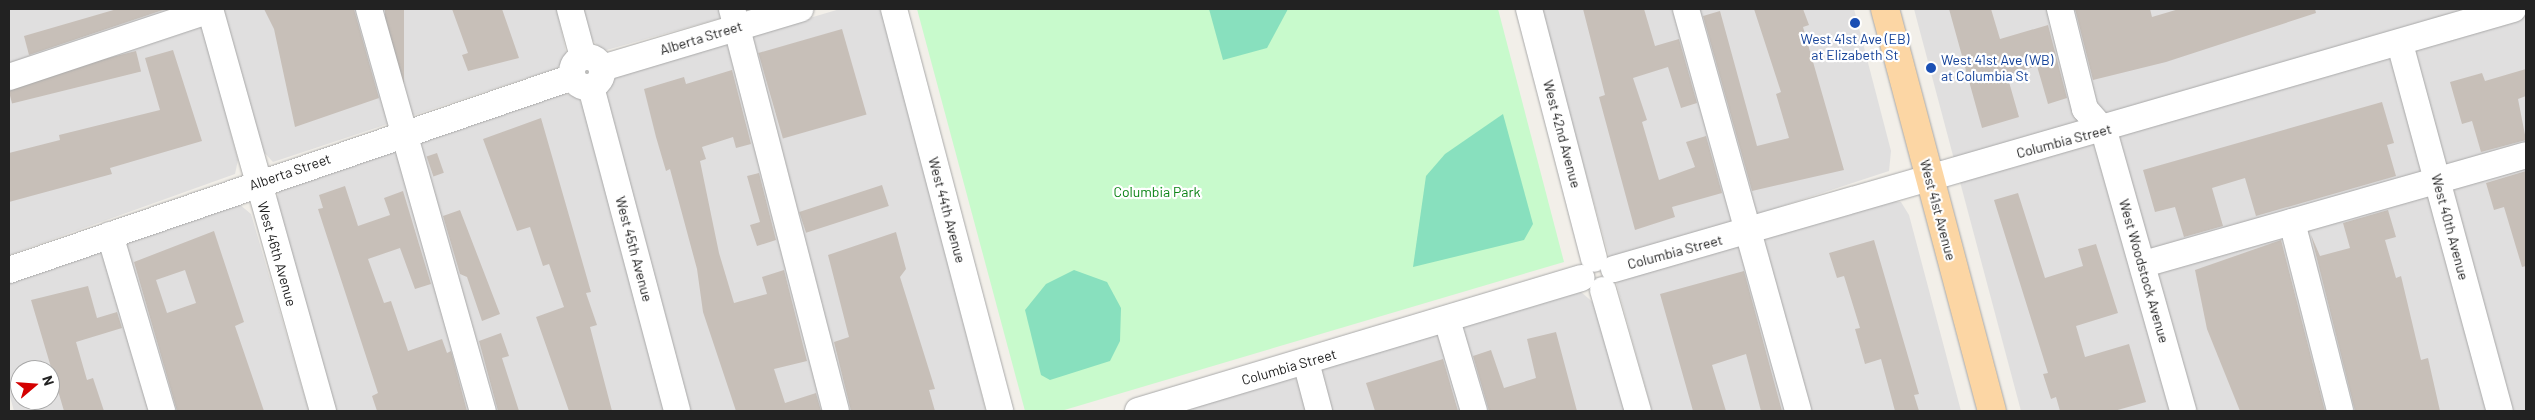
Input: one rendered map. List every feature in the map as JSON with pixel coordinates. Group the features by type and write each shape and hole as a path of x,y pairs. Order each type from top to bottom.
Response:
{"main road":[{"name":"West 41st Avenue","path":"1885,9 1992,411"}],"street":[{"path":"369,9 402,134 483,411"},
{"name":"West 45th Avenue","path":"570,9 677,411"},
{"name":"Alberta Street","path":"9,270 587,72 735,18 800,9"},
{"name":"West 44th Avenue","path":"894,9 1000,411"},
{"name":"West 42nd Avenue","path":"1529,9 1598,274 1638,411"},
{"path":"1686,9 1745,233 1798,411"},
{"path":"2060,9 2085,109 2104,131"},
{"name":"Columbia Street","path":"1151,410 1598,274 1930,178 2104,131 2514,9"},
{"path":"9,77 210,10"},
{"name":"West 46th Avenue","path":"210,10 256,184 323,411"},
{"path":"735,18 836,411"},
{"name":"West 40th Avenue","path":"2400,44 2500,411"},
{"name":"West Woodstock Avenue","path":"2104,131 2144,264 2183,411"},
{"path":"2144,264 2526,156"},
{"path":"2292,222 2340,411"},
{"path":"110,235 162,411"},
{"path":"1447,320 1474,411"},
{"path":"1306,362 1319,411"}],"shaded area":[{"path":"9,9 198,9 238,160 235,174 9,255"},
{"path":"224,9 557,9 567,57 557,68 273,162 260,148"},
{"path":"583,9 754,9 603,51 591,39"},
{"path":"840,9 879,9 883,14 986,411 690,411 605,97 606,86 617,75"},
{"path":"1540,9 1679,9 1743,246 1888,201 1901,202 1909,215 1961,411 1652,411"},
{"path":"1697,9 1854,9 1891,151 1889,171 1758,214 1744,199"},
{"path":"1914,9 2526,9 2526,411 2021,411"},
{"path":"562,93 578,97 583,106 664,411 336,411 275,205 279,190"},
{"path":"239,204 251,214 309,411 14,411 60,410 60,360 10,360 10,397 9,281"},
{"path":"1581,292 1595,304 1626,411 1175,411"}],"green space":[{"name":"Columbia Park","path":"917,9 1498,9 1564,262 1061,411 1025,411"},
{"path":"1209,9 1288,9 1267,48 1223,60"},
{"path":"1503,114 1533,224 1524,240 1413,267 1426,176 1445,154"},
{"path":"1074,270 1107,282 1121,308 1120,341 1110,361 1050,380 1041,375 1025,310 1046,284"}],"building":[{"path":"117,9 166,9 29,55 24,36"},
{"path":"264,9 354,9 379,98 295,127 274,29"},
{"path":"385,9 404,9 404,97 385,97"},
{"path":"452,9 502,9 519,58 468,71 462,55 468,53"},
{"path":"1583,9 1644,9 1655,46 1679,39 1697,103 1681,108 1668,67 1633,78 1647,120 1642,122 1659,180 1695,167 1686,142 1706,136 1722,193 1672,207 1675,217 1635,230 1599,97 1605,95"},
{"path":"1754,9 1803,9 1809,25 1803,27 1844,170 1752,191 1703,16 1720,11 1757,146 1789,138 1776,94 1781,92"},
{"path":"1949,9 1991,9 2000,39 2048,25 2067,98 2048,104 2037,66 2007,75 2019,117 1982,128"},
{"path":"2075,9 2150,9 2152,17 2179,9 2315,9 2316,13 2166,62 2093,80"},
{"path":"842,29 867,115 783,139 758,53"},
{"path":"173,50 202,141 110,168 112,174 9,202 9,153 60,140 59,135 160,110 145,58"},
{"path":"136,51 141,71 12,104 9,83"},
{"path":"2526,69 2526,96 2518,99 2526,140 2481,152 2472,121 2462,124 2450,82 2482,73 2485,81"},
{"path":"732,70 751,144 736,148 733,137 702,147 706,159 700,161 719,253 734,303 767,294 762,277 784,270 807,361 774,369 785,403 816,393 821,411 736,411 703,312 697,269 670,169 666,171 656,137 644,89 684,77 686,84"},
{"path":"2382,102 2394,143 2387,145 2396,176 2256,216 2245,178 2212,188 2223,226 2184,237 2175,207 2155,212 2143,170"},
{"path":"541,118 591,292 586,293 597,325 590,327 612,411 569,411 536,317 564,307 549,264 543,266 530,227 517,231 483,139"},
{"path":"437,153 444,173 433,176 427,157"},
{"path":"2526,171 2526,266 2522,267 2504,207 2494,210 2486,183"},
{"path":"759,173 776,240 757,246 750,225 760,222 747,176"},
{"path":"882,185 889,206 806,233 799,212"},
{"path":"345,186 358,226 390,215 384,198 403,191 431,284 415,289 400,248 368,259 384,303 391,301 408,351 442,339 447,353 451,351 467,411 377,411 372,396 378,393 318,209 323,208 319,195"},
{"path":"2018,193 2045,278 2083,266 2078,249 2096,244 2118,313 2076,326 2085,357 2129,344 2146,402 2114,411 2060,411 2056,397 2051,399 2043,374 2048,373 1994,200"},
{"path":"460,210 500,314 482,321 467,277 460,274 443,216"},
{"path":"2388,210 2396,237 2385,240 2396,278 2401,276 2421,360 2428,358 2440,411 2355,411 2311,235 2320,256 2350,248 2343,223"},
{"path":"214,231 244,322 235,326 264,411 177,411 134,262","holes":["185,270 196,303 167,313 156,280"]},
{"path":"896,232 906,269 900,277 935,389 929,390 935,411 851,411 834,342 849,337 828,255"},
{"path":"1874,240 1919,394 1914,395 1919,411 1895,411 1881,359 1865,364 1855,329 1860,328 1844,276 1837,278 1829,253"},
{"path":"2281,240 2325,411 2240,411 2207,329 2195,270"},
{"path":"1744,271 1782,411 1761,411 1746,354 1712,365 1726,411 1693,411 1660,294"},
{"path":"88,286 97,318 117,312 122,328 76,342 87,380 93,378 104,411 64,411 60,398 60,360 49,360 31,300"},
{"path":"1556,332 1577,411 1489,411 1473,356 1491,350 1504,388 1536,378 1527,339"},
{"path":"501,333 509,356 502,358 519,411 498,411 479,341"},
{"path":"1443,359 1458,411 1375,411 1366,383"}],"place":[{"name":"West 41st Ave (EB) at Elizabeth St","path":"1855,23"},
{"name":"West 41st Ave (WB) at Columbia St","path":"1931,68"}]}
